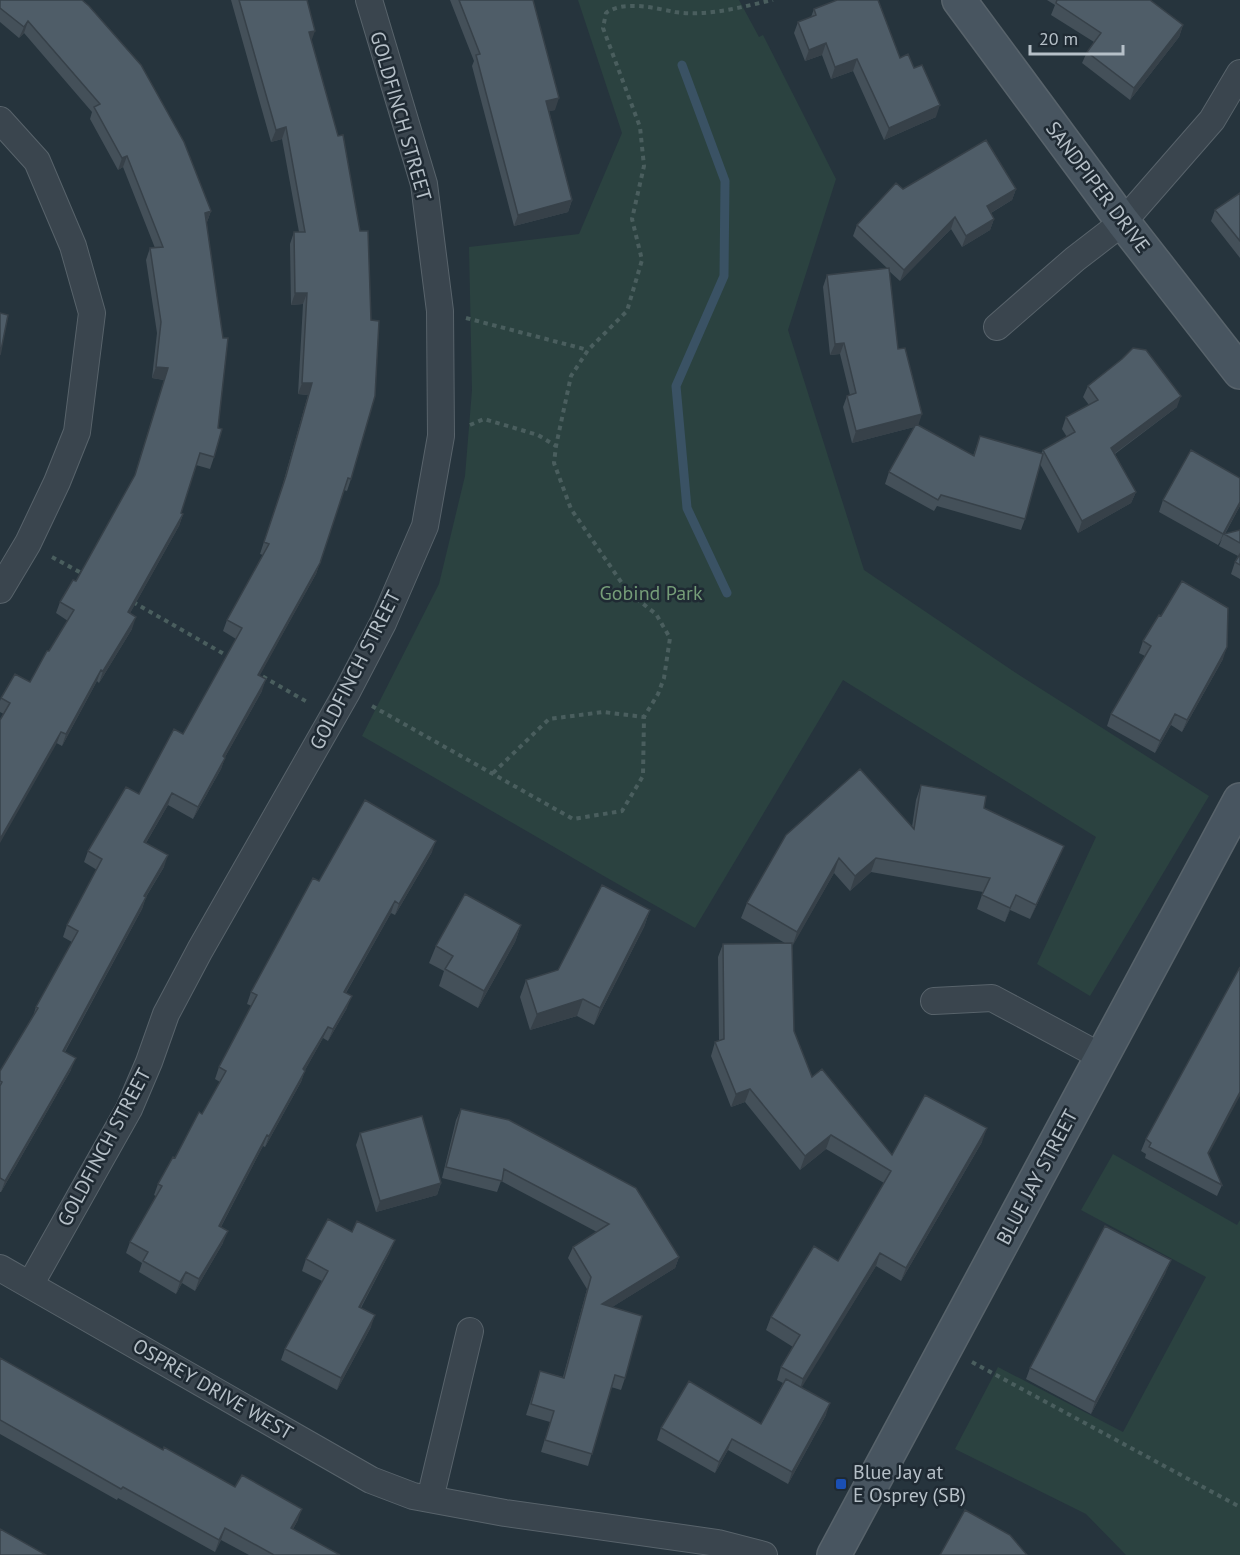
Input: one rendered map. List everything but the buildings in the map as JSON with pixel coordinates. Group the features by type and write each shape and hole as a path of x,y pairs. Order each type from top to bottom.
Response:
{"street":[{"name":"GOLDFINCH STREET","path":"30,1285 129,1109 166,1014 200,950 347,693 383,623 425,526 441,436 440,311 424,184 369,0"},
{"name":"SANDPIPER DRIVE","path":"959,0 1123,222 1240,372"},
{"path":"997,327 1076,258 1123,222 1212,120 1240,73"},
{"path":"0,120 37,161 73,246 92,313 77,432 57,482 28,543 0,590"},
{"name":"BLUE JAY STREET","path":"834,1555 1240,800"},
{"path":"934,1001 992,998 1102,1057"},
{"name":"OSPREY DRIVE WEST","path":"0,1268 371,1480 413,1496 505,1513 718,1543 764,1555"},
{"path":"430,1499 470,1331"}],"path":[{"path":"347,693 573,819 622,811 644,776 644,717 658,694 664,678 670,638 656,614 628,592 571,509 554,464 572,376 588,350 627,311 642,261 632,219 644,166 640,127 603,28 606,13 614,7 644,6 678,12 723,11 773,0"},
{"path":"440,311 588,350"},
{"path":"441,436 484,419 538,435 556,446"},
{"path":"28,543 89,577"},
{"path":"129,600 240,664"},
{"path":"251,669 334,716"},
{"path":"493,773 549,719 603,712 644,717"},
{"path":"945,1348 1240,1507"}],"green space":[{"name":"Gobind Park","path":"578,0 739,0 759,37 763,35 836,179 788,330 864,570 1013,671 1209,796 1090,996 1037,964 1096,837 843,680 695,928 362,736 439,584 465,476 472,390 469,247 579,234 622,133"},
{"path":"1113,1154 1237,1225 1240,1220 1240,1555 1126,1555 1086,1514 955,1449 998,1367 1123,1432 1206,1277 1081,1210"}],"waterway":[{"path":"682,65 725,181 724,276 676,386 687,508 727,593"}],"place":[{"name":"Blue Jay at E Osprey (SB)","path":"841,1484"}]}
